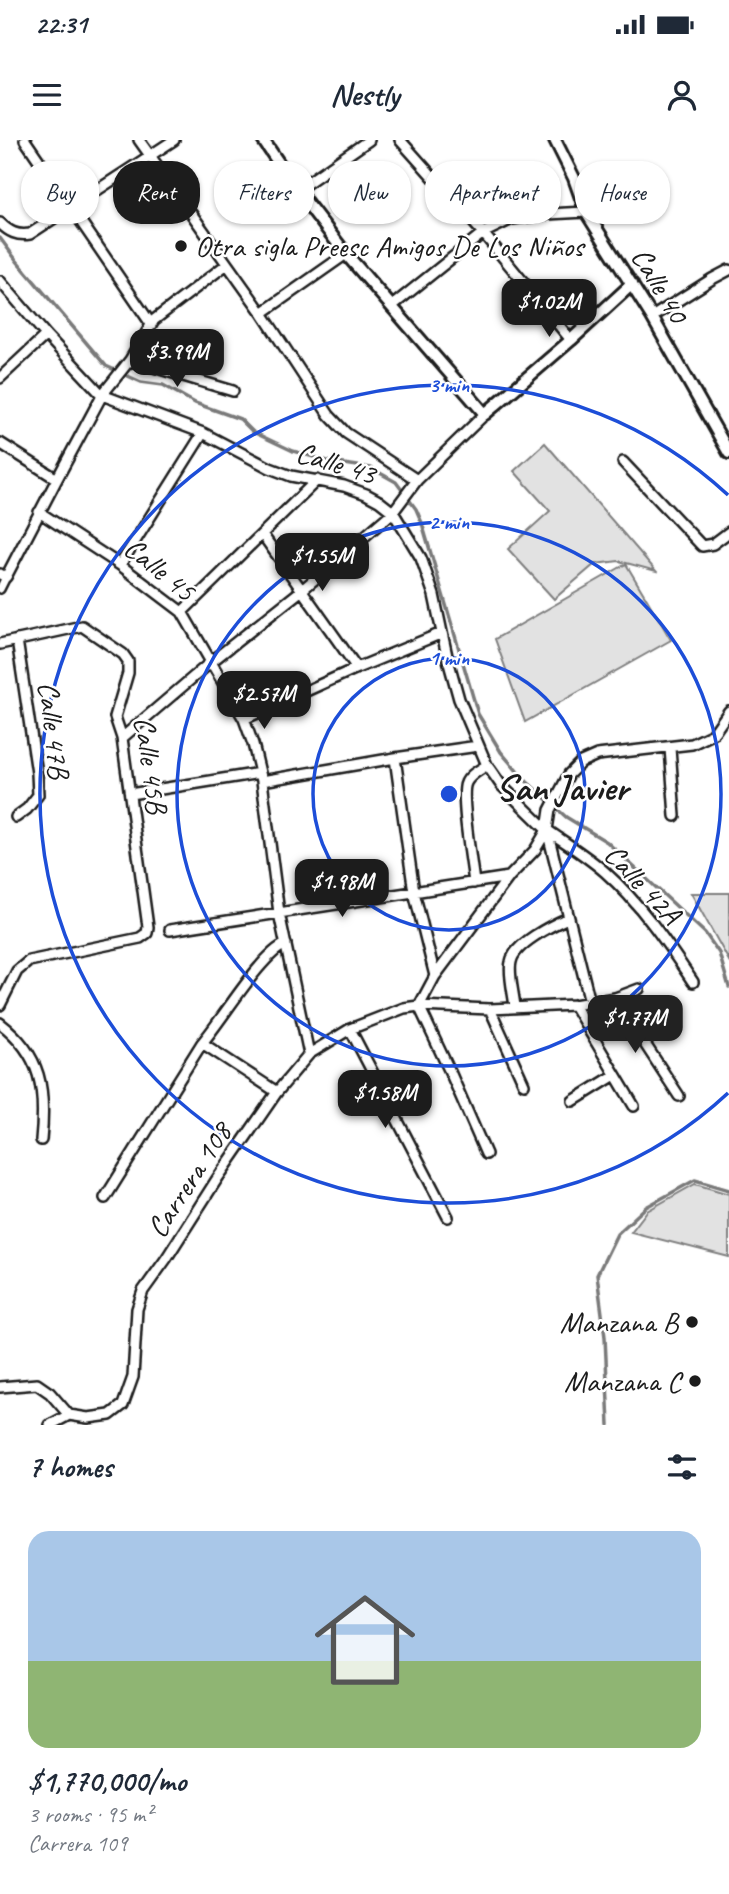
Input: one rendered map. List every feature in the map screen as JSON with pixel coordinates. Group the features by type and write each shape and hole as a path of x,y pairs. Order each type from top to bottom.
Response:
{"street":[{"path":"25,140 40,161"},
{"name":"Calle 43","path":"139,140 262,313 329,415 346,433 417,480"},
{"path":"99,188 174,140"},
{"path":"263,140 277,161"},
{"path":"314,178 369,140"},
{"path":"400,140 483,233 571,340"},
{"name":"Calle 40","path":"555,140 575,181"},
{"path":"314,212 346,254 485,414"},
{"path":"392,306 483,233 512,219 575,213"},
{"path":"0,223 8,231 21,236 30,234 45,224"},
{"path":"83,224 151,324"},
{"name":"Calle 40","path":"594,224 652,317 729,453"},
{"path":"262,313 346,254"},
{"path":"0,589 3,575 102,395 129,361 151,324 227,264"},
{"path":"652,317 729,270"},
{"name":"Calle 43","path":"0,281 102,395 203,433 291,476 344,486 366,494 393,512 421,558 434,595 459,699 487,765 500,785 547,831"},
{"path":"122,738 393,512 417,480 485,414 632,284"},
{"path":"0,377 46,335"},
{"path":"129,361 233,391"},
{"path":"120,565 203,433"},
{"path":"0,443 57,478"},
{"path":"624,462 702,546 713,544 729,532"},
{"path":"182,612 317,480"},
{"name":"Calle 45","path":"39,512 120,565 182,612 244,719 261,778 279,914 309,1054"},
{"path":"262,534 357,668"},
{"name":"Calle 45B","path":"0,1005 17,971 29,961 140,938 147,933 148,927 122,738 115,717 128,673 128,661 82,626 17,640"},
{"path":"244,719 442,633"},
{"path":"0,644 17,640"},
{"name":"Calle 47B","path":"16,817 27,809 38,795 17,640"},
{"path":"590,1002 547,831 550,810 569,774 581,762 597,755 692,744 713,734 729,711"},
{"path":"130,794 478,746"},
{"path":"670,748 675,816"},
{"path":"395,758 414,892 435,976"},
{"path":"474,883 465,808 465,784 472,775 487,765"},
{"path":"486,1154 419,1006 435,976 509,877 535,850 547,831"},
{"name":"Calle 42A","path":"547,831 605,872 628,895 693,982"},
{"path":"170,930 509,877"},
{"path":"516,1007 510,964 515,951 543,930 568,918"},
{"path":"105,1198 202,1042 273,951 286,944"},
{"name":"Carrera 108","path":"69,1415 88,1418 110,1415 123,1405 133,1377 137,1309 143,1291 217,1179 278,1092 309,1054 350,1029 404,1008 419,1006 490,1009 574,1005 615,998 639,989"},
{"path":"615,998 679,1096"},
{"path":"574,1005 634,1106"},
{"path":"490,1009 524,1084"},
{"path":"0,1023 16,1036 29,1053 37,1070 43,1117 41,1140"},
{"path":"350,1029 448,1217"},
{"path":"202,1042 278,1092"},
{"path":"573,1101 615,1075"},
{"path":"0,1387 37,1384 50,1393 69,1415 51,1425"}],"shaded area":[{"path":"545,443 656,571 619,561 595,564 554,599 508,549 550,511 514,471"},
{"path":"626,564 671,640 525,722 495,639"},
{"path":"691,893 729,893 729,961"},
{"path":"695,1184 729,1194 729,1257 631,1232 647,1211"}],"waterway":[{"path":"0,238 106,366 141,382 163,385 195,403 240,419 253,432 293,451 331,462 371,468 396,482 416,509 422,523 478,714 501,752 523,778 566,817 607,842 705,933 719,953 729,987"},
{"path":"609,1425 605,1337 597,1275 617,1234 646,1207 695,1180 729,1190"}],"place":[{"name":"Otra sigla Preesc Amigos De Los Niños","path":"181,246"},
{"name":"Manzana B","path":"692,1322"},
{"name":"Manzana C","path":"695,1381"}],"district":[{"name":"San Javier","path":"562,787"}]}
